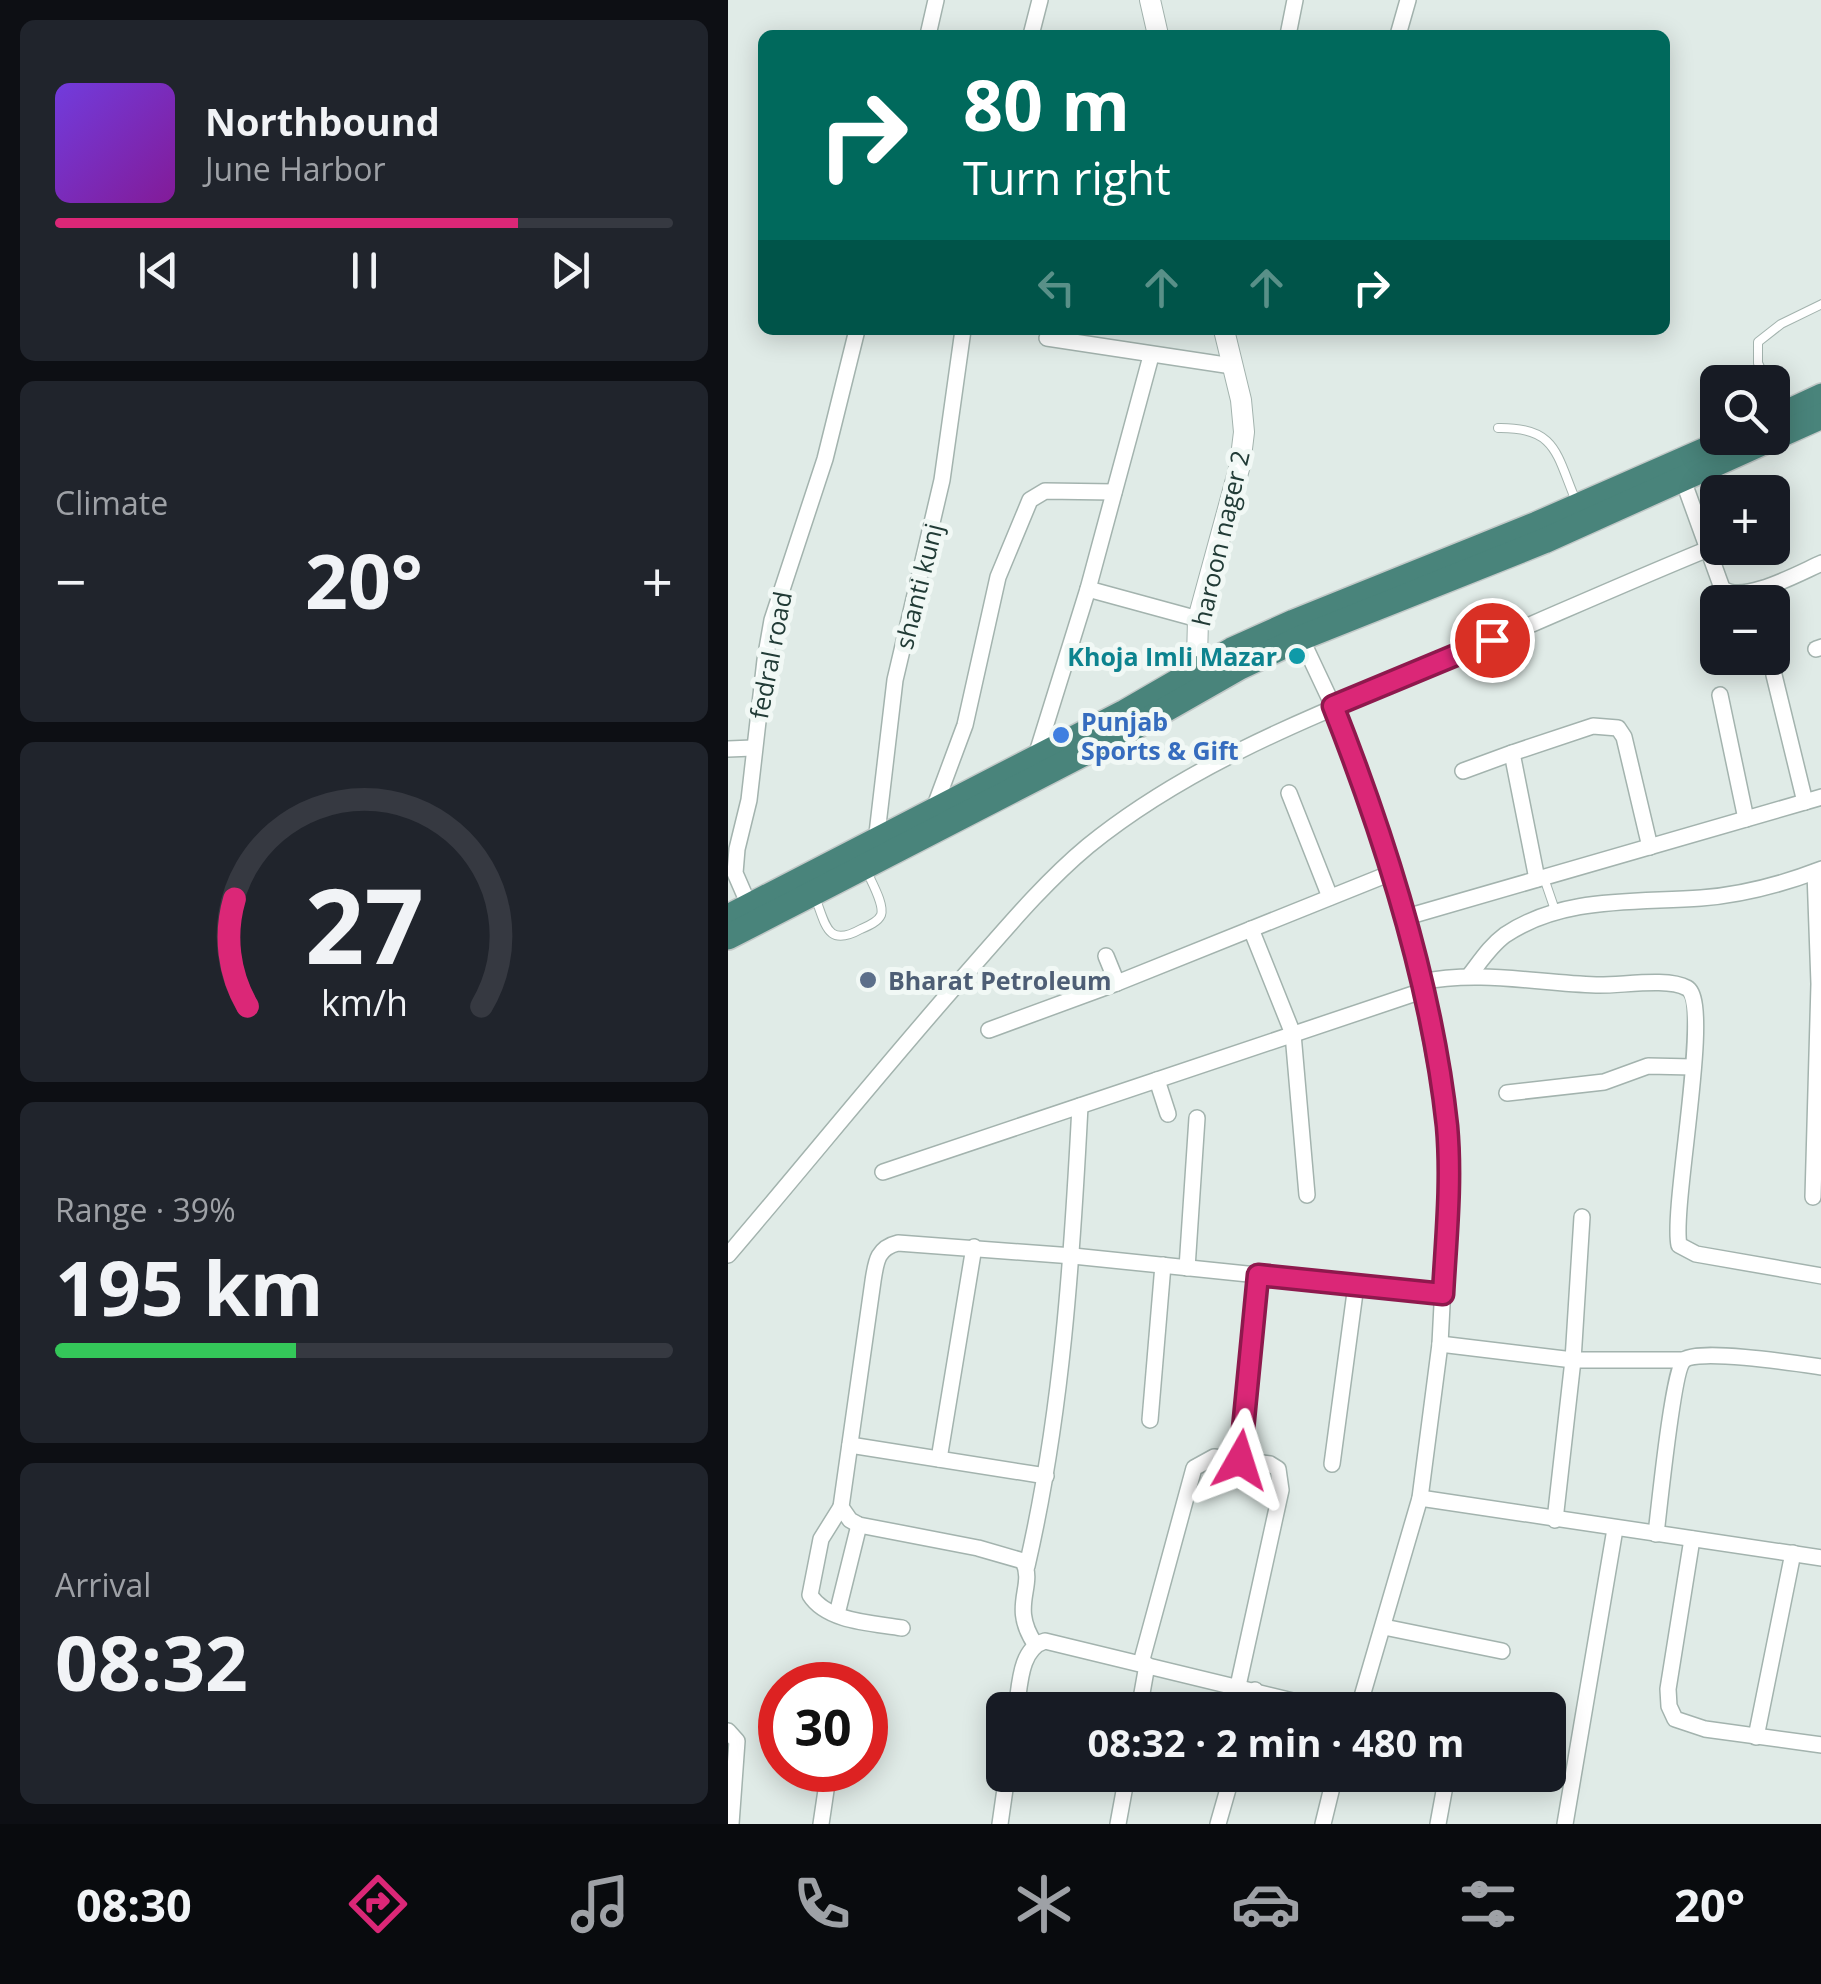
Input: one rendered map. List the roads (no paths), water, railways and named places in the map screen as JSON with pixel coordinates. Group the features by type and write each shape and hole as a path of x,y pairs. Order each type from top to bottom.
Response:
{"highway":[{"path":"1790,410 1822,396"},
{"path":"1790,415 1822,416"},
{"path":"728,917 814,893 1134,728 1207,676 1294,622 1700,453"},
{"path":"728,937 760,910 1036,756 1207,676 1544,542 1683,480 1720,455"}],"street":[{"path":"929,30 936,0"},
{"path":"1032,30 1040,0"},
{"path":"1150,0 1157,30"},
{"path":"1289,30 1296,0"},
{"path":"1399,30 1408,0"},
{"name":"fedral road","path":"760,910 738,886 735,872 736,850 749,800 772,620 825,459 856,335"},
{"name":"shanti kunj","path":"876,842 895,680 942,480 961,335"},
{"name":"haroon nager 2","path":"1207,676 1197,659 1198,619 1240,465 1244,432 1242,400 1225,335"},
{"path":"1047,338 1232,366"},
{"path":"1036,756 1088,589 1151,356"},
{"path":"1683,480 1700,526"},
{"path":"933,811 966,725 998,577 1030,500 1045,491 1114,492"},
{"path":"728,1255 922,1022 1020,914 1088,847 1193,775 1333,706 1700,551"},
{"path":"1714,565 1722,588 1735,595 1822,563"},
{"path":"1088,589 1198,619"},
{"path":"1301,638 1333,706 1375,816 1421,987 1447,1128 1440,1344 1420,1498 1364,1692"},
{"path":"1774,675 1804,802"},
{"path":"1720,696 1746,819"},
{"path":"1462,772 1593,726 1618,728 1624,737 1650,846"},
{"path":"728,749 754,748"},
{"path":"1512,753 1540,878"},
{"path":"1288,793 1330,898"},
{"path":"1403,918 1822,797"},
{"path":"1470,976 1505,936 1556,913 1614,902 1734,893 1769,887 1818,870 1813,1197"},
{"path":"989,1030 1116,984 1391,873"},
{"path":"1251,929 1293,1034 1308,1196"},
{"path":"1106,956 1116,984"},
{"path":"883,1172 1421,987 1470,976 1595,985 1674,984 1694,993 1696,1005 1678,1215 1680,1245 1696,1254 1822,1276"},
{"path":"1507,1093 1604,1082 1648,1066 1693,1067"},
{"path":"1157,1080 1168,1114"},
{"path":"1035,1644 1022,1614 1062,1374 1073,1256 1080,1106"},
{"path":"1187,1268 1197,1118"},
{"path":"1555,1520 1573,1360 1582,1217"},
{"path":"902,1628 837,1614 816,1604 810,1595 821,1539 841,1507 879,1254 887,1246 1073,1256 1443,1294"},
{"path":"939,1459 974,1248"},
{"path":"1150,1420 1163,1265"},
{"path":"1240,1460 1258,1275"},
{"path":"1332,1464 1356,1285"},
{"path":"1440,1344 1573,1360 1722,1356 1822,1366"},
{"path":"1656,1534 1679,1368 1684,1360"},
{"path":"850,1445 1046,1476"},
{"path":"1141,1692 1144,1664 1194,1468 1214,1457 1270,1464 1278,1469 1281,1490 1247,1692"},
{"path":"1420,1498 1822,1558"},
{"path":"841,1507 859,1525 1004,1554 1027,1566"},
{"path":"837,1614 859,1525"},
{"path":"1565,1824 1615,1529"},
{"path":"1692,1539 1668,1690 1675,1719 1686,1725 1822,1746"},
{"path":"1756,1737 1793,1554"},
{"path":"1384,1628 1502,1651"},
{"path":"1035,1644 1059,1642 1261,1692"},
{"path":"1019,1692 1025,1663 1035,1644"},
{"path":"728,1731 738,1741 731,1824"},
{"path":"821,1824 826,1792"},
{"path":"1000,1824 1005,1792"},
{"path":"1118,1824 1124,1792"},
{"path":"1218,1824 1227,1792"},
{"path":"1323,1824 1331,1792"},
{"path":"1438,1824 1444,1792"}],"lane":[{"path":"1759,365 1758,342 1781,324 1822,304"},
{"path":"1498,428 1534,430 1547,439 1579,506"},
{"path":"814,893 830,933 848,936 880,917 882,909 865,867"},
{"path":"1540,878 1556,913"}],"place":[{"name":"Khoja Imli Mazar","path":"1297,656"},
{"name":"Punjab Sports & Gift","path":"1061,735"},
{"name":"Bharat Petroleum","path":"868,980"}]}
